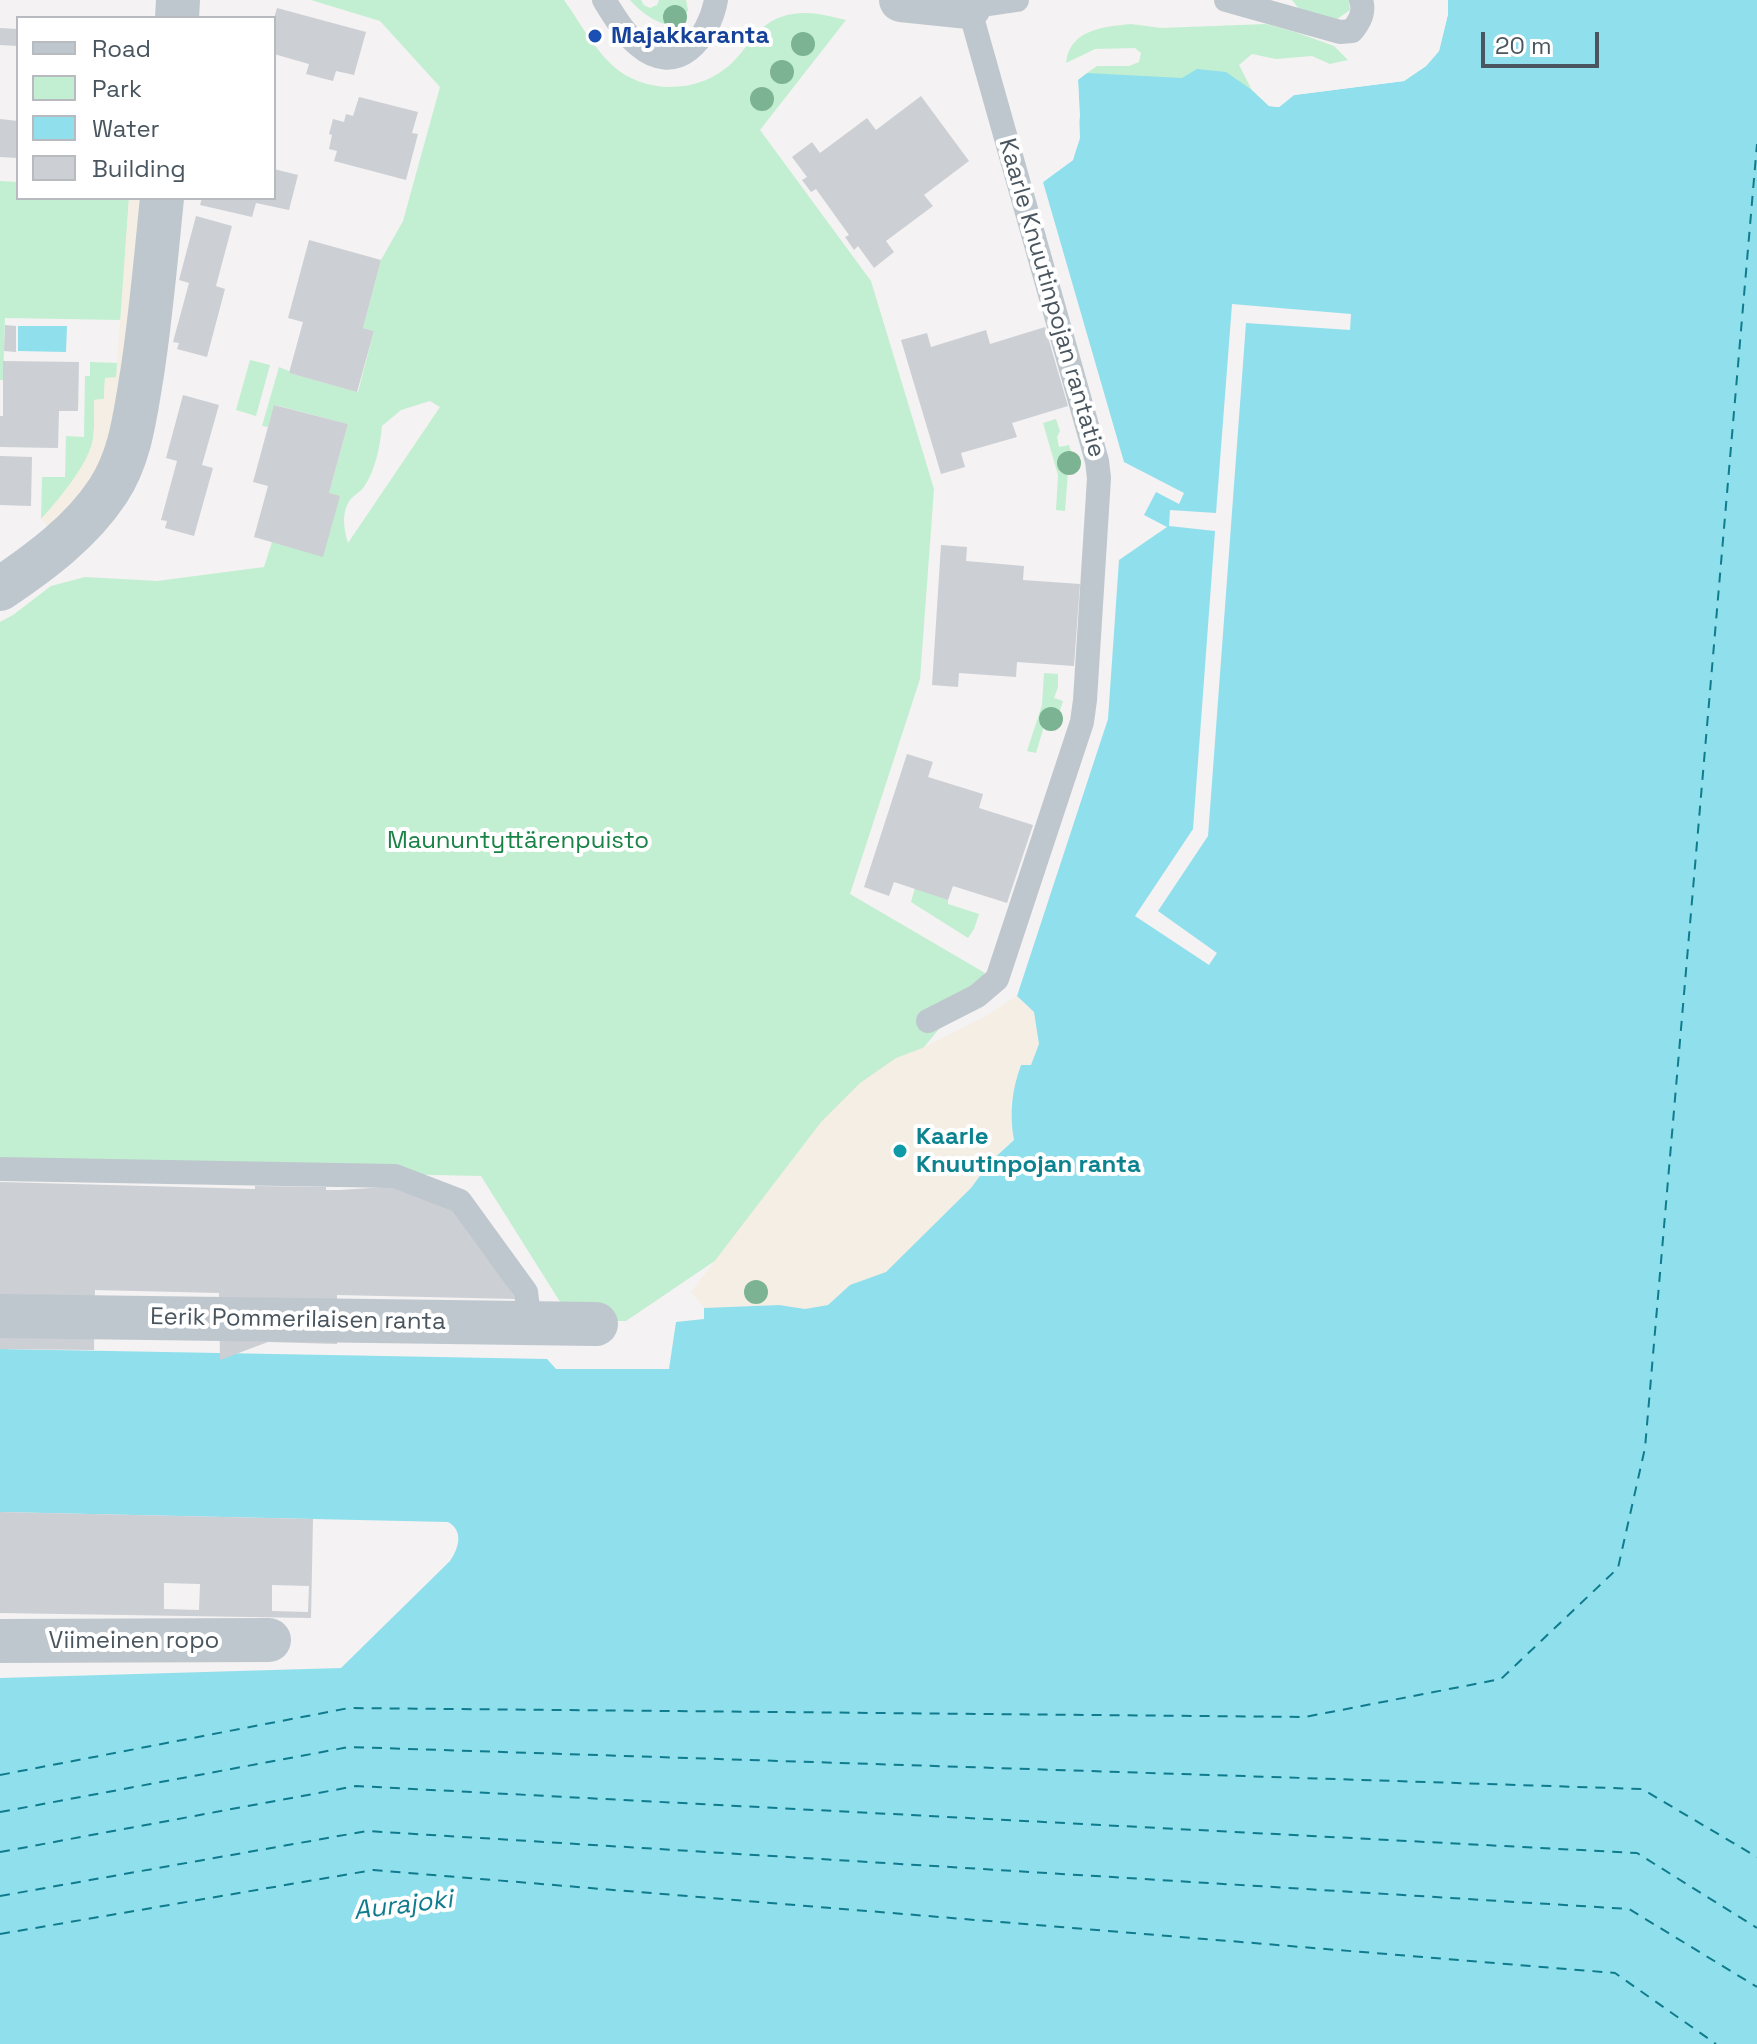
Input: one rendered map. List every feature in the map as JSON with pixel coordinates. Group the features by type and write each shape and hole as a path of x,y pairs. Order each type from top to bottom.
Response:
{"street":[{"path":"901,0 969,7"},
{"path":"0,589 75,531 107,492 120,469 135,422 162,200"},
{"name":"Eerik Pommerilaisen ranta","path":"0,1316 596,1324"},
{"name":"Viimeinen ropo","path":"0,1641 269,1640"}],"lane":[{"path":"604,0 636,44 647,52 668,58 677,57 695,46 708,26 716,0"},
{"path":"969,7 1017,0"},
{"path":"1226,0 1340,32 1352,31 1359,22 1364,8 1361,0"},
{"name":"Kaarle Knuutinpojan rantatie","path":"928,1021 977,996 997,979 1082,722 1099,478 1097,461 969,7"},
{"path":"0,1169 395,1176 460,1201 526,1292 530,1323"}],"green space":[{"name":"Maununtyttärenpuisto","path":"311,0 564,0 611,64 639,82 672,87 689,85 720,73 759,31 781,17 806,13 846,20 760,130 871,281 934,489 920,679 850,894 985,973 790,1210 626,1321 572,1321 481,1176 0,1166 0,622 51,586 85,577 157,581 264,567 272,542 323,556 329,493 348,424 275,405 268,427 262,426 279,367 289,373 358,392 374,331 363,328 381,260 403,221 440,87 380,21","holes":["430,401 440,407 348,543 345,510 372,473 382,426 401,410"]},
{"path":"630,0 641,0 650,8 657,5 659,0 686,0 688,10 683,19 668,24 643,13"},
{"path":"1292,0 1349,0 1350,10 1337,19 1300,10"},
{"path":"1131,24 1161,28 1266,24 1334,46 1348,60 1330,64 1312,56 1276,59 1252,54 1239,65 1252,90 1269,106 1078,79 1097,66 1129,66 1139,62 1141,53 1135,48 1095,49 1066,63 1074,43 1081,37 1099,29"},
{"path":"0,181 16,182 16,200 129,200 121,320 5,318 3,380 0,380"},
{"path":"250,360 270,365 256,416 236,410"},
{"path":"90,362 117,363 117,378 105,378 104,399 94,400 93,439 86,459 64,493 41,519 42,477 65,477 66,436 84,437 85,376 90,376"},
{"path":"1056,419 1060,431 1057,437 1059,447 1069,445 1076,468 1068,471 1065,511 1056,510 1058,475 1043,423"},
{"path":"1044,673 1058,674 1054,698 1063,701 1055,726 1045,723 1036,753 1027,751 1042,705"},
{"path":"915,888 948,900 948,904 979,914 968,938 911,902"}],"sand":[{"path":"129,200 147,200 110,454 53,532 41,519 86,459 93,439 94,400 104,399 105,378 116,377"},
{"name":"Kaarle Knuutinpojan ranta","path":"1017,996 1034,1012 1039,1044 1031,1066 1011,1101 1014,1139 990,1162 971,1188 886,1273 850,1285 829,1305 805,1309 779,1305 704,1308 691,1292 821,1122 860,1083 896,1058 925,1047"}],"water":[{"name":"Aurajoki","path":"1448,0 1757,0 1757,2044 0,2044 0,1678 341,1668 450,1561 456,1551 458,1535 448,1522 0,1512 0,1349 547,1359 556,1369 669,1369 676,1322 704,1319 704,1308 779,1305 805,1309 828,1305 850,1285 886,1272 971,1188 990,1162 1014,1140 1012,1102 1015,1083 1021,1065 1031,1065 1039,1044 1034,1012 1017,996 1108,719 1119,560 1167,527 1144,515 1156,492 1179,504 1184,493 1124,462 1043,182 1073,160 1080,116 1078,79 1087,73 1182,78 1197,69 1226,72 1269,106 1279,107 1294,95 1404,81 1426,66 1439,51 1448,14"},
{"path":"18,326 67,326 66,352 18,351"}],"pier":[{"path":"1444,0 1448,0 1448,14 1439,51 1426,66 1404,81 1294,95 1279,107 1269,106 1248,82 1271,103 1278,103 1294,91 1403,77 1423,63 1435,49"},
{"path":"1092,69 1078,80 1080,138 1073,160 1043,182 1042,178 1070,158 1076,137 1074,78"},
{"path":"1232,304 1351,314 1350,330 1246,323 1208,836 1158,911 1217,953 1209,965 1135,916 1193,829 1215,531 1169,526 1170,510 1216,513"}],"building":[{"path":"277,8 366,32 354,75 336,71 333,81 306,74 309,64 276,55"},
{"path":"0,28 16,29 16,46 0,45"},
{"path":"921,96 969,161 924,195 933,206 886,241 894,252 874,268 858,246 854,250 845,237 849,235 816,189 811,192 802,180 807,177 792,157 812,142 820,153 867,118 876,130"},
{"path":"359,97 418,112 412,133 418,134 406,180 334,161 337,151 329,149 333,119 344,122 346,114 353,116"},
{"path":"0,119 16,121 16,158 0,157"},
{"path":"276,170 298,175 289,210 256,203 252,217 200,205 201,200 276,200"},
{"path":"196,216 232,226 216,286 225,289 207,357 177,349 179,343 173,342 189,283 179,280"},
{"path":"309,240 381,260 363,328 374,331 357,392 289,373 303,322 288,318"},
{"path":"5,325 16,326 16,352 4,351"},
{"path":"1045,327 1068,406 1012,423 1017,437 961,453 965,467 941,474 901,340 927,333 931,347 986,330 990,344"},
{"path":"3,361 79,362 78,411 59,411 58,448 0,447"},
{"path":"183,395 219,405 202,465 213,468 194,536 165,528 167,521 161,520 177,461 166,458"},
{"path":"274,405 348,424 329,493 340,496 323,557 254,537 268,486 253,482"},
{"path":"0,456 32,457 31,506 0,505"},
{"path":"941,545 967,547 966,561 1024,566 1023,580 1080,584 1074,666 1017,662 1016,677 959,673 958,687 932,685"},
{"path":"907,754 933,762 928,777 983,794 979,808 1033,825 1007,903 953,886 948,900 894,882 889,896 864,887"},
{"path":"0,1182 255,1189 255,1186 326,1187 326,1190 403,1186 458,1212 516,1299 337,1295 337,1344 268,1342 220,1360 219,1293 95,1290 94,1350 0,1349"},
{"path":"0,1512 313,1519 311,1618 0,1613","holes":["164,1583 200,1584 199,1610 164,1609","272,1585 309,1586 308,1612 272,1611"]}],"ferry route":[{"path":"0,1775 349,1708 1305,1717 1501,1679 1618,1568 1645,1448 1757,144"},
{"path":"0,1812 349,1747 1642,1789 1757,1857"},
{"path":"0,1852 356,1786 1637,1853 1757,1928"},
{"path":"0,1896 367,1831 1629,1909 1757,1987"},
{"path":"0,1934 373,1870 1615,1973 1716,2044"}],"place":[{"name":"Majakkaranta","path":"595,36"},
{"name":"Kaarle Knuutinpojan ranta","path":"900,1151"}]}
